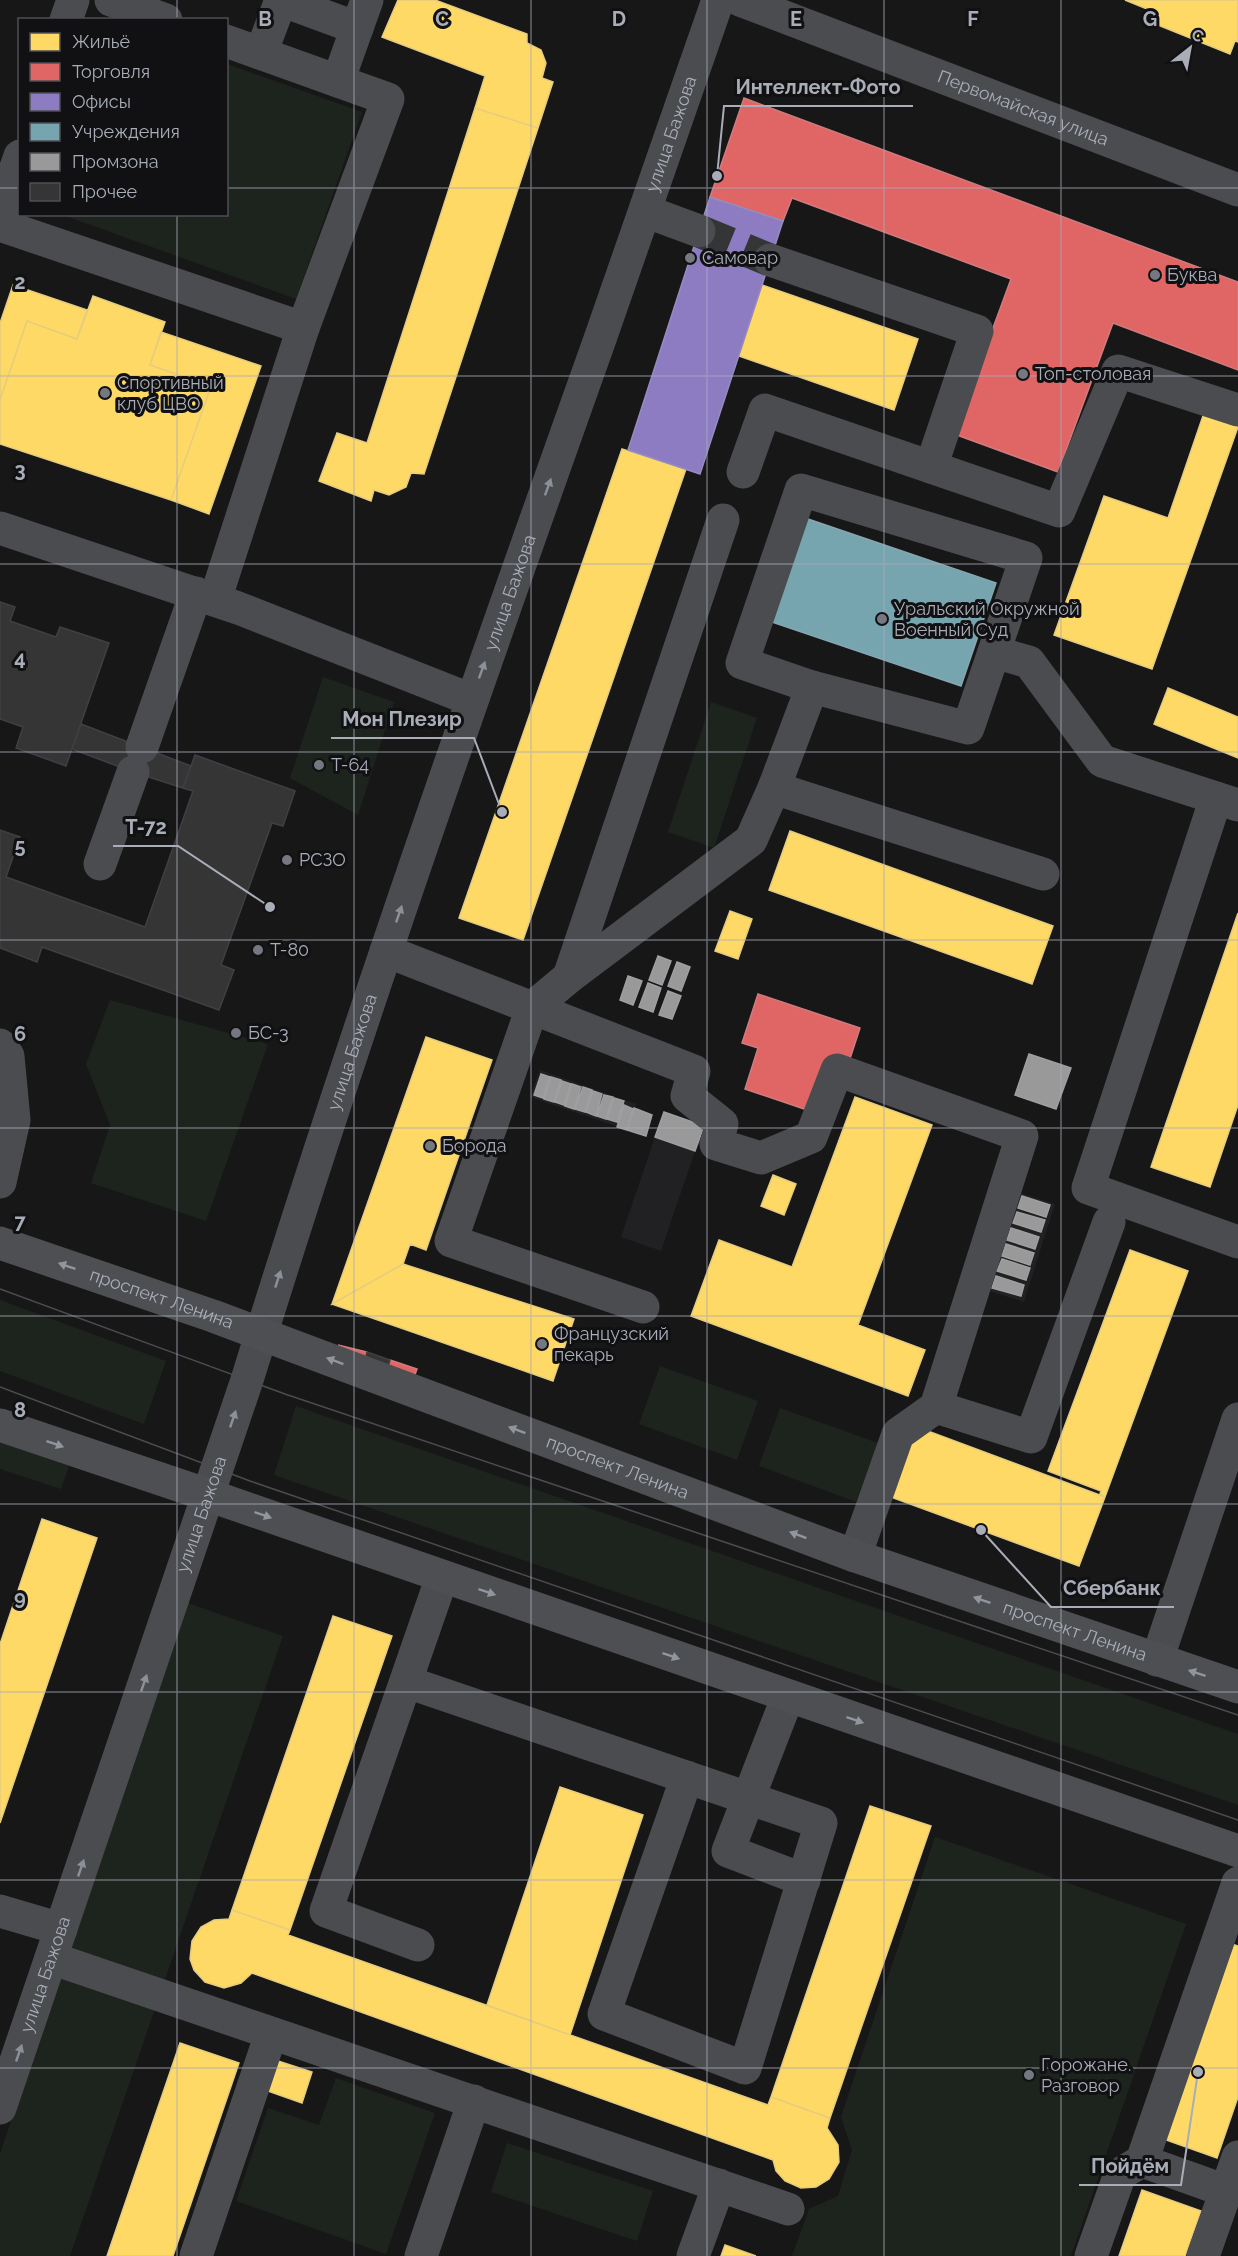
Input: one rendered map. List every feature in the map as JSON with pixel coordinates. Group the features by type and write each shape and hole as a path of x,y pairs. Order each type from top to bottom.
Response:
{"main road":[{"name":"проспект Ленина","path":"0,1243 213,1316 855,1556 1238,1687"},
{"path":"0,1425 1238,1851"}],"street":[{"path":"67,18 73,0"},
{"path":"111,0 160,18"},
{"path":"261,53 281,0 362,14 338,81"},
{"name":"улица Бажова","path":"0,2108 208,1495 386,951 718,0"},
{"name":"Первомайская улица","path":"740,0 1238,190"},
{"path":"100,864 137,759 205,597 388,99 228,42"},
{"path":"0,213 18,162"},
{"path":"645,211 699,231"},
{"path":"0,225 303,328"},
{"path":"770,260 977,331 931,467"},
{"path":"743,472 765,410 1059,511 1118,370 1238,410"},
{"path":"801,490 1026,558 968,728 812,687 742,663 801,490"},
{"path":"569,977 723,520"},
{"path":"0,528 205,597 472,700"},
{"path":"994,652 1033,652 1102,761 1227,801 1088,1188 1238,1242"},
{"path":"643,1307 451,1240 532,1008 569,977 751,840 774,788 812,687"},
{"path":"774,788 1043,874"},
{"path":"386,951 694,1071 687,1096 722,1124 716,1144 761,1158 811,1137 837,1070 1022,1136 936,1407 898,1434 855,1556"},
{"path":"0,1045 8,1056 14,1120 0,1182"},
{"path":"936,1407 1031,1437 1109,1222"},
{"path":"1156,1660 1238,1419"},
{"path":"418,1945 326,1911 442,1577"},
{"path":"407,1682 821,1822 745,2068 604,2014 687,1777"},
{"path":"788,1696 728,1851 804,1880"},
{"path":"1091,2256 1120,2174 1142,2161 1238,1883"},
{"path":"0,1911 56,1944 271,2034 788,2209"},
{"path":"196,2256 271,2034"},
{"path":"422,2256 474,2101"},
{"path":"1203,2256 1232,2190 1238,2157"},
{"path":"1142,2161 1232,2190"},
{"path":"693,2256 719,2185"}],"shaded area":[{"path":"228,64 362,112 296,299 66,216 228,216"},
{"path":"323,677 394,702 358,815 290,778"},
{"path":"711,702 757,718 714,848 668,832"},
{"path":"110,1000 268,1044 206,1221 91,1183 110,1125 86,1064"},
{"path":"540,1070 636,1104 627,1130 530,1097"},
{"path":"655,1137 695,1151 661,1251 621,1237"},
{"path":"1021,1193 1055,1204 1024,1302 989,1291"},
{"path":"0,1300 166,1361 144,1424 0,1371"},
{"path":"660,1366 758,1401 737,1460 639,1424"},
{"path":"296,1406 1238,1734 1238,1805 274,1475"},
{"path":"780,1408 878,1443 856,1502 759,1466"},
{"path":"0,1442 69,1466 61,1489 0,1469"},
{"path":"185,1602 283,1636 70,2256 0,2256 0,2154"},
{"path":"935,1837 1186,1924 1071,2256 792,2256 809,2209 838,2196 852,2150 841,2117"},
{"path":"336,2078 435,2113 386,2254 236,2201 268,2108 319,2125"},
{"path":"507,2143 653,2191 637,2241 491,2192"}],"building: Жильё":[{"path":"398,0 435,0 527,34 527,43 541,50 546,63 542,78 553,82 538,128 475,108 485,76 382,37"},
{"path":"1125,0 1238,0 1238,42 1235,41 1230,54 1153,23 1157,13"},
{"path":"475,108 538,128 424,474 411,473 406,487 389,495 374,490 371,501 319,481 337,433 367,443"},
{"path":"13,285 87,310 77,339 27,321 0,400 0,323"},
{"path":"762,285 918,339 894,410 739,356"},
{"name":"Спортивный клуб ЦВО","path":"93,296 165,322 150,365 211,386 171,500 0,444 0,400 27,321 77,339"},
{"path":"161,332 261,366 209,514 171,500 211,386 150,365"},
{"path":"1205,410 1238,422 1238,427 1152,669 1054,635 1104,496 1168,518"},
{"path":"622,449 686,469 523,940 459,918"},
{"path":"1168,688 1238,717 1238,758 1154,724"},
{"path":"790,831 1053,926 1032,984 769,890"},
{"path":"730,911 752,919 738,959 715,951"},
{"path":"1238,913 1238,1105 1210,1187 1151,1167"},
{"path":"426,1037 492,1060 426,1250 410,1244 403,1264 332,1304"},
{"path":"855,1097 932,1125 858,1325 925,1350 908,1396 691,1316 719,1240 792,1267"},
{"path":"773,1175 796,1184 784,1215 761,1206"},
{"path":"1130,1250 1188,1271 1105,1497 1100,1494 1101,1491 1048,1471"},
{"path":"403,1264 574,1319 553,1381 332,1304"},
{"path":"917,1427 1105,1497 1079,1566 891,1497"},
{"path":"42,1519 97,1538 0,1823 0,1644"},
{"path":"333,1616 392,1636 290,1930 232,1910"},
{"path":"560,1787 643,1815 570,2035 487,2005"},
{"path":"870,1806 931,1826 830,2118 771,2097"},
{"path":"232,1910 290,1930 288,1935 768,2105 771,2097 830,2118 827,2128 838,2145 839,2162 829,2179 816,2187 801,2188 785,2181 776,2171 773,2160 252,1973 241,1983 224,1988 205,1982 194,1970 190,1959 192,1941 201,1927 214,1920 229,1919"},
{"path":"1226,1942 1238,1946 1238,2097 1217,2158 1158,2137"},
{"path":"180,2043 239,2063 173,2256 107,2256"},
{"path":"278,2061 312,2072 302,2103 268,2091"},
{"path":"1142,2190 1201,2211 1185,2256 1119,2256"},
{"path":"725,2245 756,2256 721,2256"}],"building: Торговля":[{"path":"744,98 1238,282 1238,370 1113,323 1058,472 954,434 1011,279 792,198 783,221 710,197"},
{"path":"758,994 860,1028 848,1065 819,1114 745,1089 758,1048 742,1043"},
{"path":"338,1345 367,1352 363,1367"},
{"path":"390,1360 417,1369 412,1383 386,1374"}],"building: Офисы":[{"path":"710,197 783,221 700,474 628,450"}],"building: Учреждения":[{"path":"808,519 996,583 961,686 772,622"}],"building: Промзона":[{"path":"658,956 671,961 662,985 649,980"},
{"path":"677,962 690,967 681,991 668,986"},
{"path":"628,976 642,981 633,1005 620,1000"},
{"path":"648,983 661,988 653,1012 639,1007"},
{"path":"668,991 681,996 672,1019 659,1015"},
{"path":"1029,1054 1071,1068 1056,1109 1015,1095"},
{"path":"541,1074 550,1077 543,1098 534,1095"},
{"path":"551,1077 561,1080 554,1102 544,1099"},
{"path":"562,1081 571,1084 564,1105 555,1102"},
{"path":"572,1084 581,1087 574,1109 565,1106"},
{"path":"583,1087 592,1090 585,1112 575,1109"},
{"path":"593,1091 602,1094 596,1116 586,1112"},
{"path":"604,1095 613,1097 606,1119 597,1116"},
{"path":"614,1098 624,1101 617,1122 607,1119"},
{"path":"624,1105 633,1109 627,1130 617,1127"},
{"path":"634,1108 652,1115 646,1136 627,1130"},
{"path":"664,1112 704,1126 695,1151 655,1137"},
{"path":"1022,1196 1050,1205 1046,1217 1018,1208"},
{"path":"1017,1212 1045,1220 1041,1232 1013,1223"},
{"path":"1011,1228 1039,1237 1035,1249 1007,1240"},
{"path":"1006,1244 1034,1253 1030,1265 1002,1256"},
{"path":"1002,1259 1030,1268 1026,1280 997,1271"},
{"path":"996,1276 1024,1285 1021,1296 992,1288"}],"building: Прочее":[{"path":"0,602 15,607 10,621 56,637 60,627 109,643 66,766 16,748 23,727 0,719"},
{"path":"81,724 191,766 183,788 72,749"},
{"path":"195,755 295,791 283,826 272,823 221,965 234,970 219,1010 42,947 37,962 0,948 0,830 20,837 6,877 145,927 193,791 183,788"},
{"path":"367,1352 390,1360 386,1374 363,1367"}],"tunnel":[{"path":"699,231 770,260"}],"tram line":[{"path":"0,1289 285,1394 1238,1715"},
{"path":"0,1387 250,1481 1238,1820"}],"place":[{"name":"Интеллект-Фото","path":"717,176"},
{"name":"Самовар","path":"690,258"},
{"name":"Буква","path":"1155,275"},
{"name":"Топ-столовая","path":"1023,374"},
{"name":"Спортивный клуб ЦВО","path":"105,393"},
{"name":"Уральский Окружной Военный Суд","path":"882,619"},
{"name":"Т-64","path":"319,765"},
{"name":"Мон Плезир","path":"502,812"},
{"name":"РСЗО","path":"287,860"},
{"name":"Т-72","path":"270,907"},
{"name":"Т-80","path":"258,950"},
{"name":"БС-3","path":"236,1033"},
{"name":"Борода","path":"430,1146"},
{"name":"Французский пекарь","path":"542,1344"},
{"name":"Сбербанк","path":"981,1530"},
{"name":"Пойдём","path":"1198,2072"},
{"name":"Горожане. Разговор","path":"1029,2075"}]}
